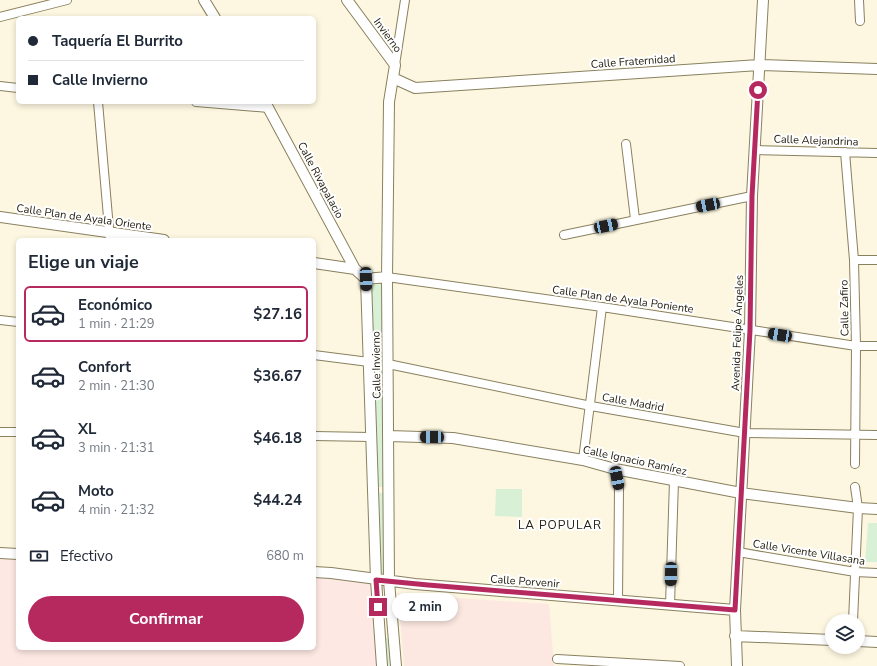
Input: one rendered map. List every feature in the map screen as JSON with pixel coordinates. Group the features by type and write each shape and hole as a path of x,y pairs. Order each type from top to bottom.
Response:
{"street":[{"path":"0,17 67,0"},
{"path":"204,0 214,16"},
{"name":"Invierno","path":"347,0 395,65"},
{"path":"395,65 405,0"},
{"name":"Avenida Felipe Ángeles","path":"737,666 735,610 750,330 752,196 763,0"},
{"path":"859,0 860,21"},
{"name":"Calle Fraternidad","path":"393,78 415,88 759,64 877,69"},
{"name":"Calle Invierno","path":"395,65 389,102 387,277 389,581 396,666"},
{"path":"0,86 16,88"},
{"path":"98,104 110,236"},
{"path":"243,104 267,105"},
{"name":"Calle Rivapalacio","path":"267,105 355,269"},
{"path":"626,144 635,219"},
{"name":"Calle Alejandrina","path":"755,150 877,153"},
{"name":"Calle Zafiro","path":"845,152 854,260 856,346 855,464"},
{"path":"564,235 635,219 752,196"},
{"name":"Calle Plan de Ayala Oriente","path":"0,217 110,236 137,238"},
{"path":"854,260 877,260"},
{"path":"316,263 355,269 366,279"},
{"name":"Calle Plan de Ayala Poniente","path":"366,279 387,277 856,346 877,346"},
{"name":"Calle Invierno","path":"366,279 376,580 382,666"},
{"path":"583,460 602,308"},
{"path":"0,320 16,322"},
{"path":"316,355 369,362"},
{"name":"Calle Madrid","path":"388,364 590,406 745,433 877,435"},
{"path":"0,432 16,432"},
{"path":"316,436 371,437"},
{"name":"Calle Ignacio Ramírez","path":"389,436 453,438 583,460 615,469 741,493 858,508 877,509"},
{"path":"615,469 619,488 618,600"},
{"path":"670,605 674,481"},
{"path":"853,614 858,508 856,487"},
{"path":"373,490 389,489"},
{"name":"Calle Vicente Villasana","path":"738,552 855,572 877,573"},
{"path":"0,553 16,554"},
{"name":"Calle Porvenir","path":"316,572 376,580 735,610"},
{"path":"735,636 825,640"},
{"path":"865,641 877,642"},
{"path":"557,659 680,666"}],"shaded area":[{"path":"0,553 16,554 16,650 316,650 316,572 376,580 382,666 0,666"},
{"path":"398,594 549,604 554,666 404,666"}],"green space":[{"path":"382,284 385,487 375,487 371,285"},
{"path":"496,489 522,489 522,517 495,516"},
{"path":"377,493 385,493 386,578 379,576"},
{"path":"868,523 877,523 877,562 865,562"},
{"path":"390,637 392,666 385,666 383,639"}],"district":[{"name":"LA POPULAR","path":"560,525"}],"route":[{"path":"378,607 376,580 735,610 747,399 750,330 752,196 758,90"}]}
